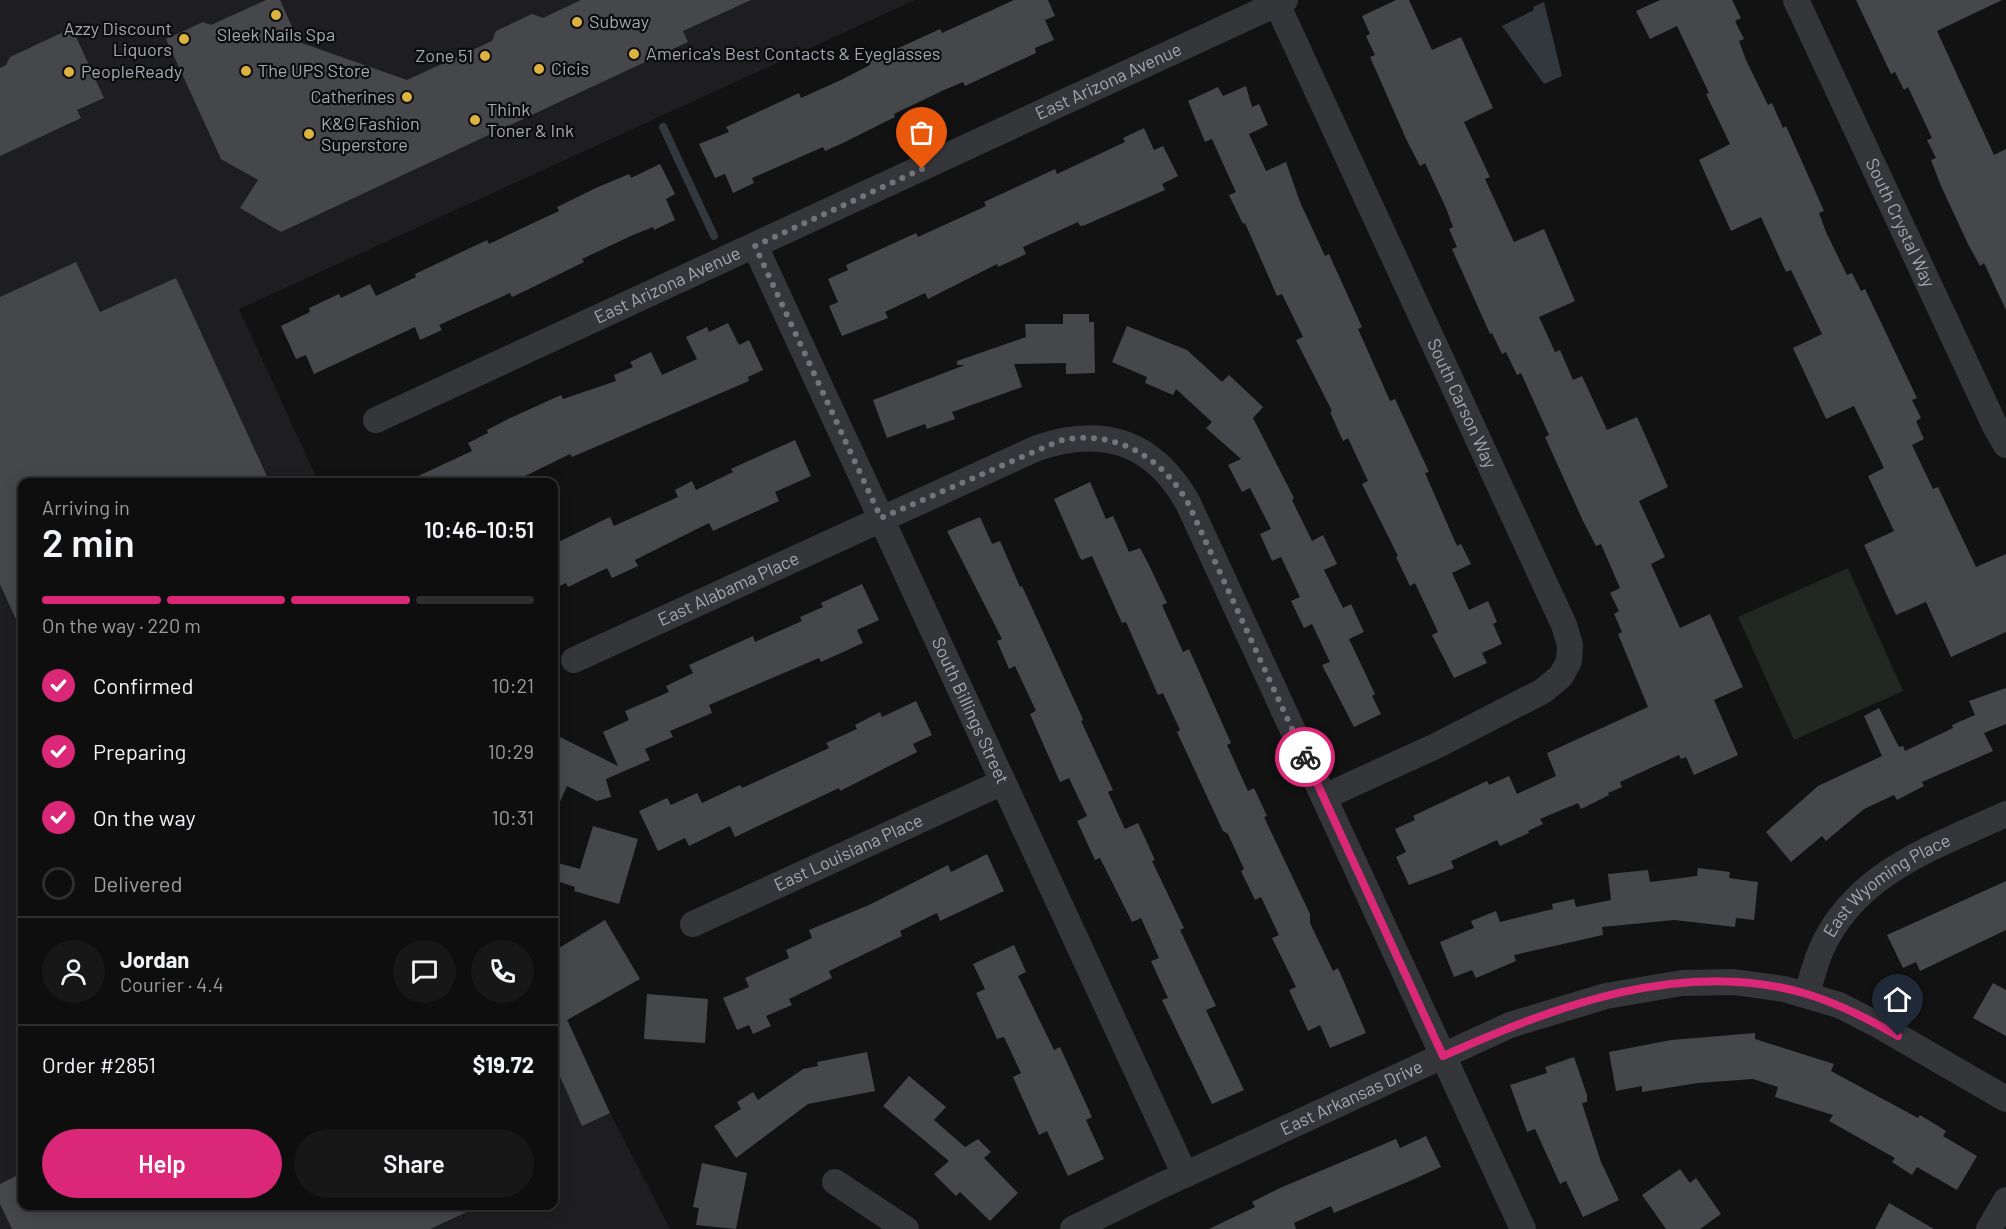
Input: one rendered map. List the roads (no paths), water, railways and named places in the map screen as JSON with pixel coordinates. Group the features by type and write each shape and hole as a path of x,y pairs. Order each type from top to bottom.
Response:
{"street":[{"name":"South Crystal Way","path":"1796,0 1995,426 2006,445"},
{"name":"East Arizona Avenue","path":"376,420 1281,2"},
{"name":"South Carson Way","path":"1281,2 1564,625 1570,645 1569,661 1553,684 1530,699 1438,745 1324,797"},
{"name":"South Billings Street","path":"755,246 1185,1175"},
{"name":"East Alabama Place","path":"574,660 881,518 1059,441 1072,438 1101,438 1124,444 1145,454 1164,469 1188,503 1523,1229"},
{"name":"East Louisiana Place","path":"693,924 1003,782"},
{"name":"East Wyoming Place","path":"1807,994 1820,951 1833,927 1867,886 1907,860 2006,814"},
{"name":"East Arkansas Drive","path":"1073,1229 1510,1025 1573,1004 1625,992 1682,983 1734,982 1807,994 1839,1005 1880,1026 2006,1099"},
{"path":"835,1182 906,1229"},
{"path":"1989,1229 2006,1200"}],"waterway":[{"path":"663,127 714,236"}],"place":[{"name":"Sleek Nails Spa","path":"276,15"},
{"name":"Subway","path":"577,22"},
{"name":"Azzy Discount Liquors","path":"184,39"},
{"name":"America's Best Contacts & Eyeglasses","path":"634,54"},
{"name":"Zone 51","path":"485,56"},
{"name":"Cicis","path":"539,69"},
{"name":"The UPS Store","path":"246,71"},
{"name":"PeopleReady","path":"69,72"},
{"name":"Catherines","path":"407,97"},
{"name":"Think Toner & Ink","path":"475,120"},
{"name":"K&G Fashion Superstore","path":"309,134"}]}
